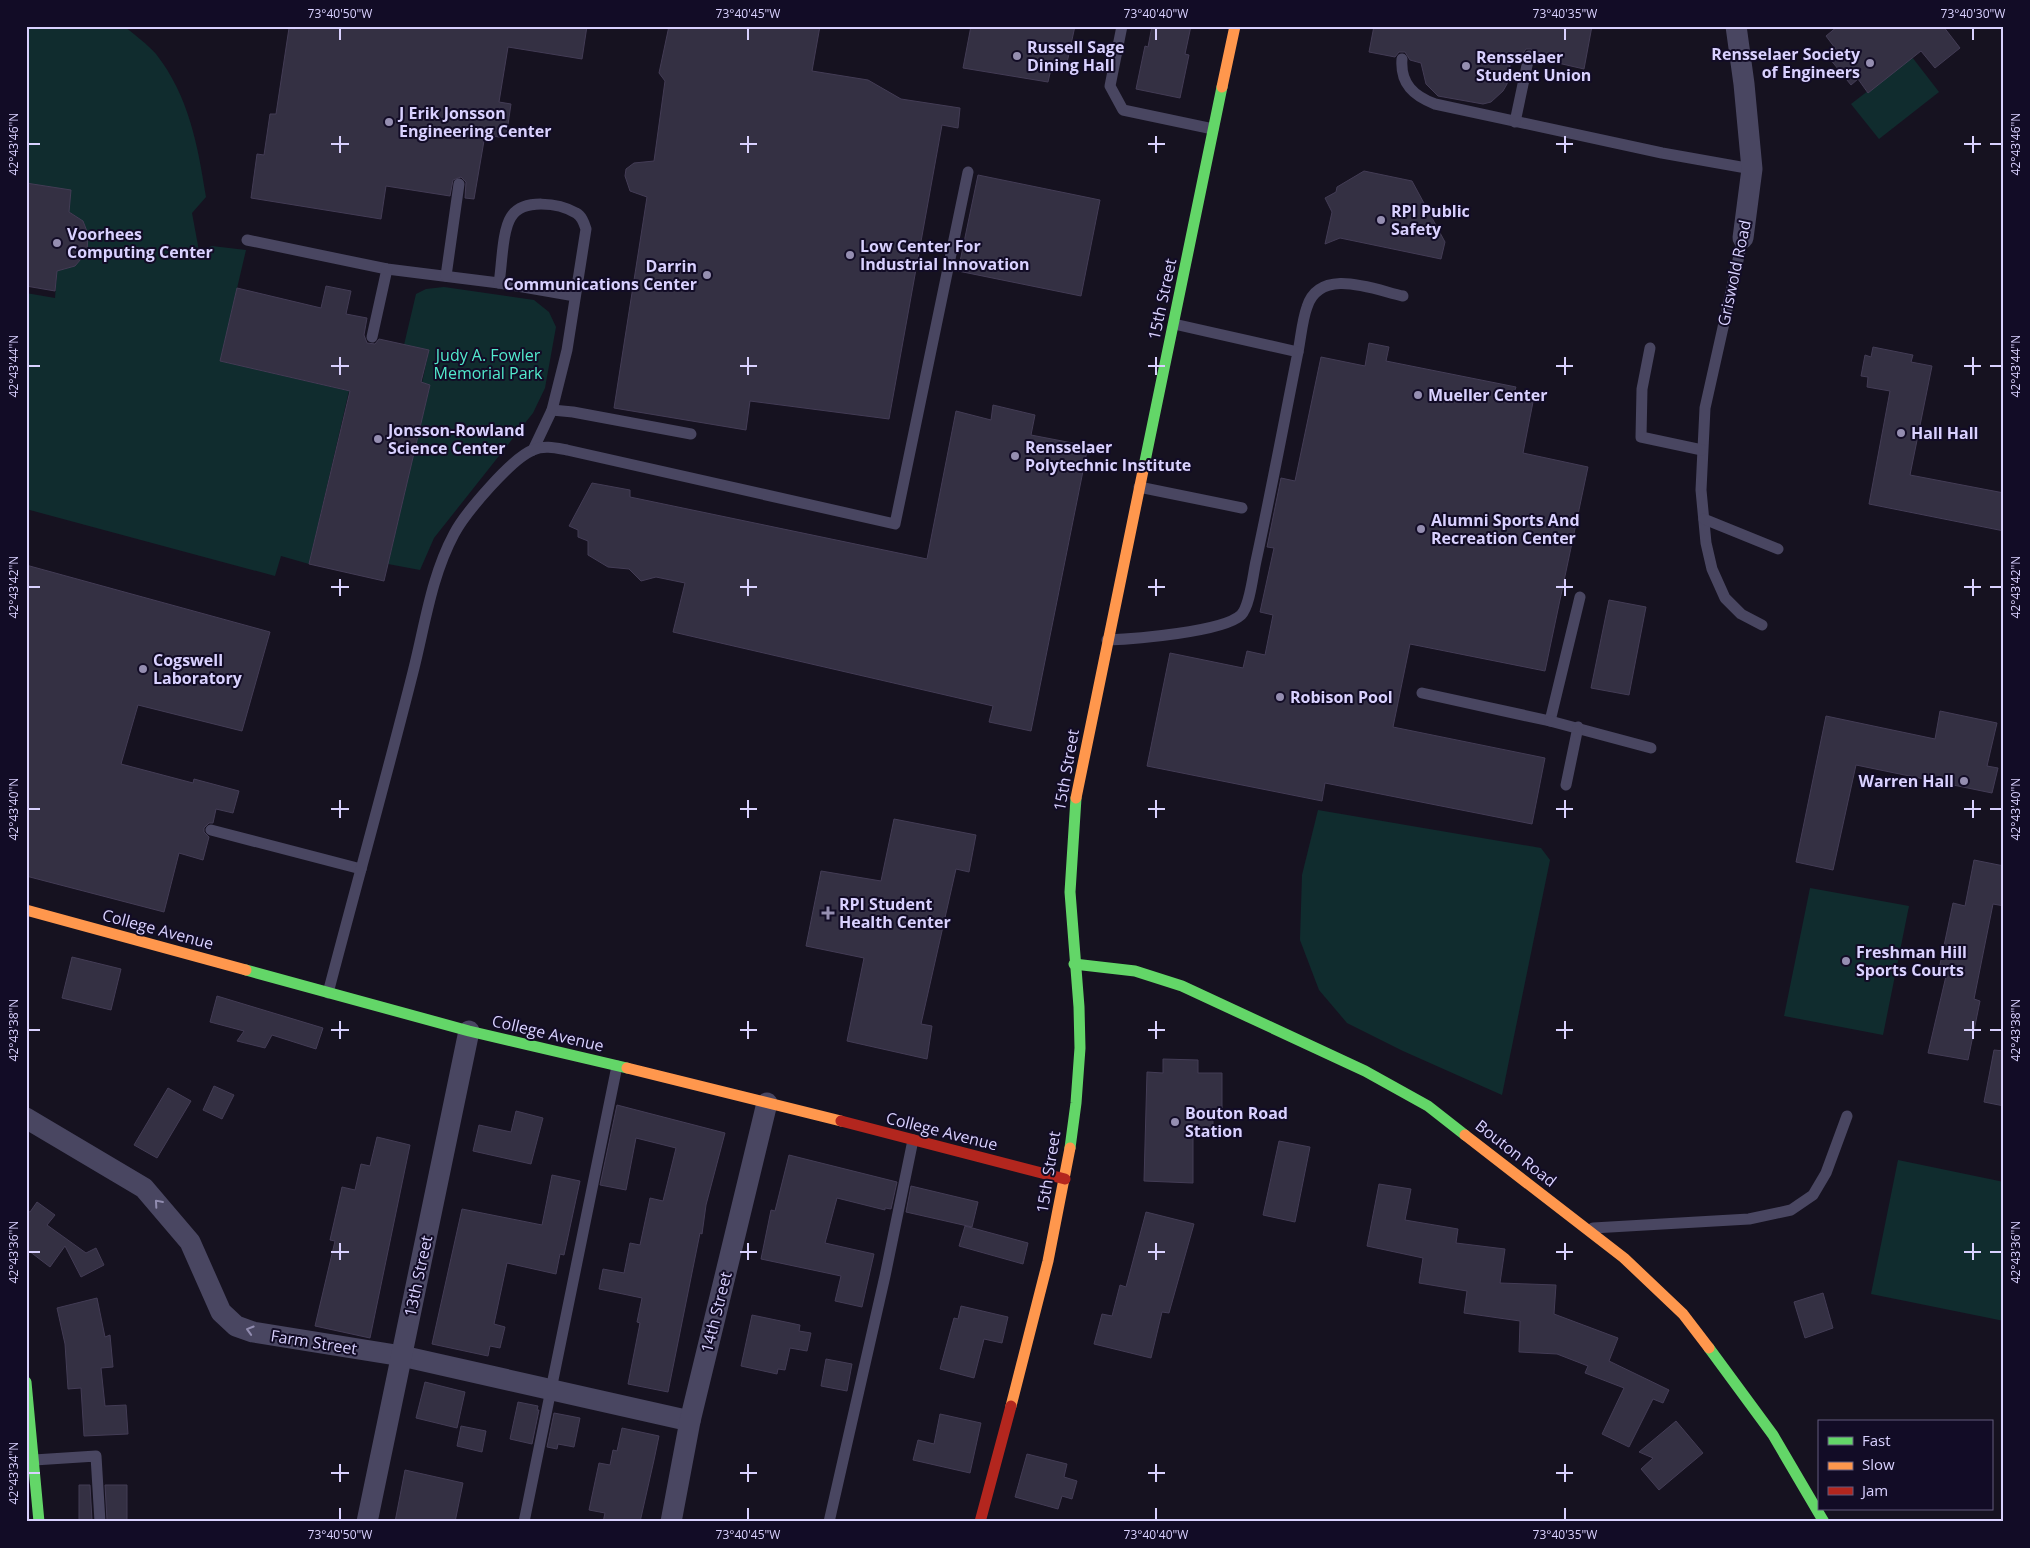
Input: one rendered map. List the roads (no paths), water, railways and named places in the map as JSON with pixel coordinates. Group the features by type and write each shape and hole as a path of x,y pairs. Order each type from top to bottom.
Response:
{"street":[{"name":"15th Street","path":"980,1522 1050,1257 1065,1179 1076,1102 1080,1049 1078,994 1070,907 1069,854 1077,791 1236,26"},
{"name":"Griswold Road","path":"1736,26 1752,169 1743,238"},
{"name":"College Avenue","path":"26,910 468,1031 767,1103 1065,1179"},
{"name":"Bouton Road","path":"1074,964 1135,971 1182,986 1365,1070 1428,1106 1624,1258 1683,1314 1773,1435 1818,1509"},
{"name":"13th Street","path":"367,1522 468,1031"},
{"name":"14th Street","path":"671,1522 690,1421 767,1103"},
{"name":"Farm Street","path":"26,1118 144,1188 190,1242 220,1312 236,1326 253,1332 402,1356 690,1421"},
{"path":"26,1382 39,1522"},
{"name":"Bouton Road","path":"1818,1510 1824,1522"}],"lane":[{"path":"1122,26 1110,86 1123,110 1214,130"},
{"path":"1515,122 1529,56"},
{"path":"1402,59 1404,77 1410,89 1420,98 1515,122 1662,153 1752,169"},
{"path":"328,994 414,671 433,586 454,532 482,495 510,467 533,450 548,447 895,524 968,172"},
{"path":"446,276 459,184"},
{"path":"499,282 510,217 521,207 533,204 564,208 578,214 586,229 567,350 552,410 533,450"},
{"name":"Griswold Road","path":"1743,238 1705,408 1701,490 1712,569 1725,598 1742,614 1762,625"},
{"path":"247,240 387,269 499,282 576,296"},
{"path":"372,337 387,269"},
{"path":"1107,640 1145,638 1212,626 1241,615 1247,602 1260,544 1307,306 1312,296 1321,288 1331,283 1343,283 1403,296"},
{"path":"1173,324 1298,352"},
{"path":"1650,348 1642,389 1641,437 1702,450"},
{"path":"552,410 691,434"},
{"path":"1139,487 1242,508"},
{"path":"1704,518 1778,549"},
{"path":"1550,721 1580,597"},
{"path":"1422,694 1578,727 1651,748"},
{"path":"1566,785 1578,727"},
{"path":"211,830 361,869"},
{"path":"524,1522 553,1389 617,1066"},
{"path":"1586,1228 1749,1219 1792,1210 1814,1195 1826,1172 1847,1116"},
{"path":"829,1522 883,1286 912,1140"},
{"path":"34,1460 96,1456 100,1522"}],"place":[{"name":"Russell Sage Dining Hall","path":"1017,56"},
{"name":"Rensselaer Society of Engineers","path":"1870,63"},
{"name":"Rensselaer Student Union","path":"1466,66"},
{"name":"J Erik Jonsson Engineering Center","path":"389,122"},
{"name":"RPI Public Safety","path":"1381,220"},
{"name":"Voorhees Computing Center","path":"57,243"},
{"name":"Low Center For Industrial Innovation","path":"850,255"},
{"name":"Darrin Communications Center","path":"707,275"},
{"name":"Mueller Center","path":"1418,395"},
{"name":"Hall Hall","path":"1901,433"},
{"name":"Jonsson-Rowland Science Center","path":"378,439"},
{"name":"Rensselaer Polytechnic Institute","path":"1015,456"},
{"name":"Alumni Sports And Recreation Center","path":"1421,529"},
{"name":"Cogswell Laboratory","path":"143,669"},
{"name":"Robison Pool","path":"1280,697"},
{"name":"Warren Hall","path":"1964,781"},
{"name":"RPI Student Health Center","path":"828,913"},
{"name":"Freshman Hill Sports Courts","path":"1846,961"},
{"name":"Bouton Road Station","path":"1175,1122"}],"park label":[{"name":"Judy A. Fowler Memorial Park","path":"488,364"}]}
